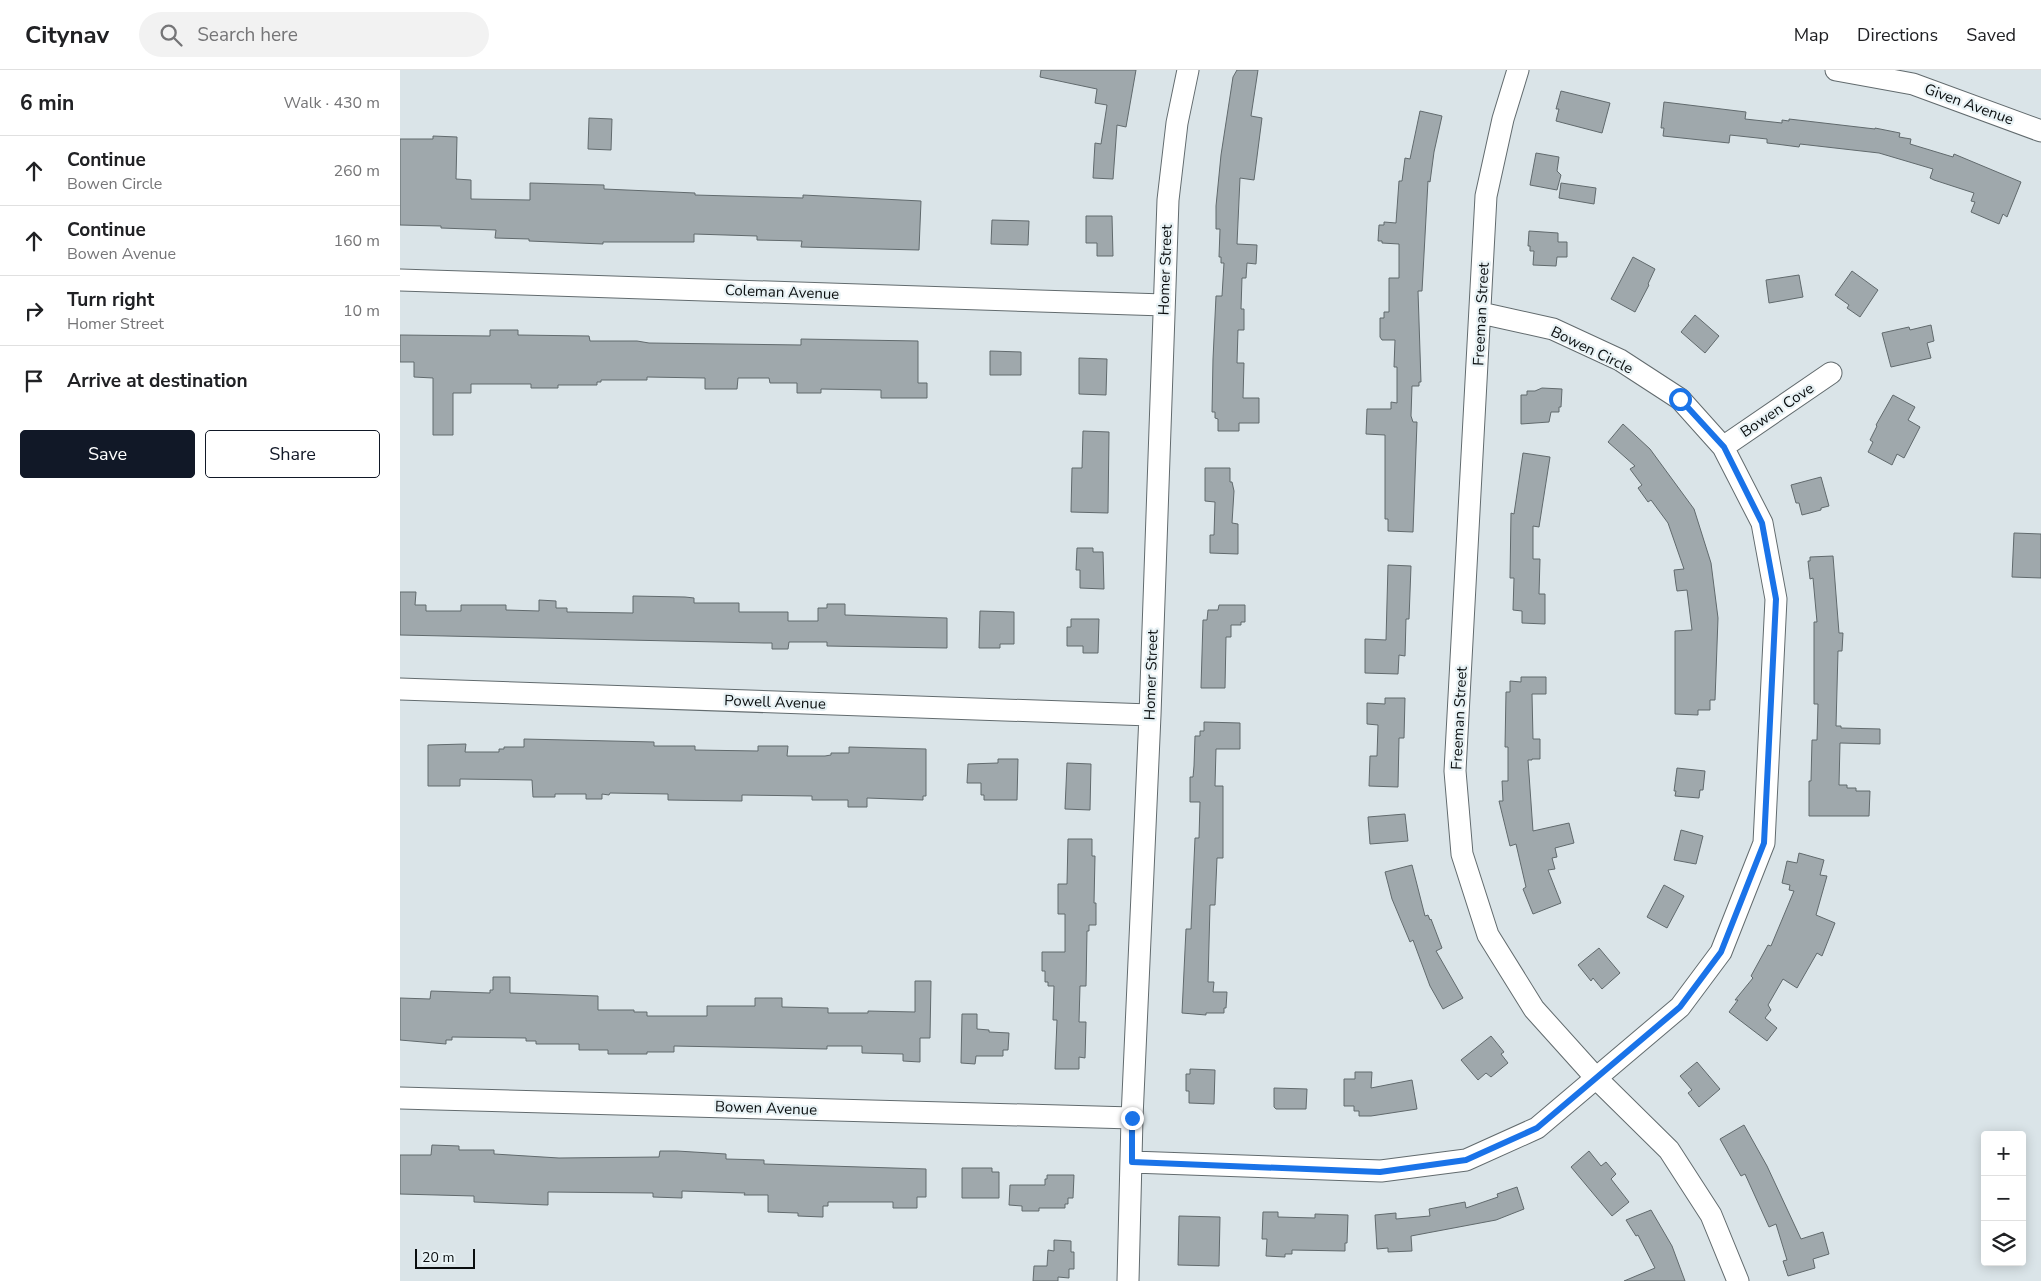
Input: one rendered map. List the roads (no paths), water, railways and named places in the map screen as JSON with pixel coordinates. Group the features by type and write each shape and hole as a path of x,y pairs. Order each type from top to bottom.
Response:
{"street":[{"name":"Homer Street","path":"1128,1281 1132,1118 1150,715 1168,200 1172,160 1188,70"},
{"name":"Freeman Street","path":"1518,70 1503,119 1486,196 1455,771 1462,854 1488,935 1534,1009 1597,1079 1669,1150 1711,1215 1738,1281"},
{"name":"Given Avenue","path":"1836,70 1913,84 2041,130"},
{"name":"Coleman Avenue","path":"400,280 1164,305"},
{"name":"Bowen Circle","path":"1481,313 1553,329 1620,360 1680,399 1724,447 1762,523 1776,599 1764,843 1721,952 1680,1007 1597,1079"},
{"name":"Bowen Cove","path":"1724,447 1831,373"},
{"name":"Powell Avenue","path":"400,690 1150,715"},
{"path":"1132,1162 1380,1172 1466,1160 1537,1128 1597,1079"},
{"name":"Bowen Avenue","path":"400,1098 1132,1118"}]}
